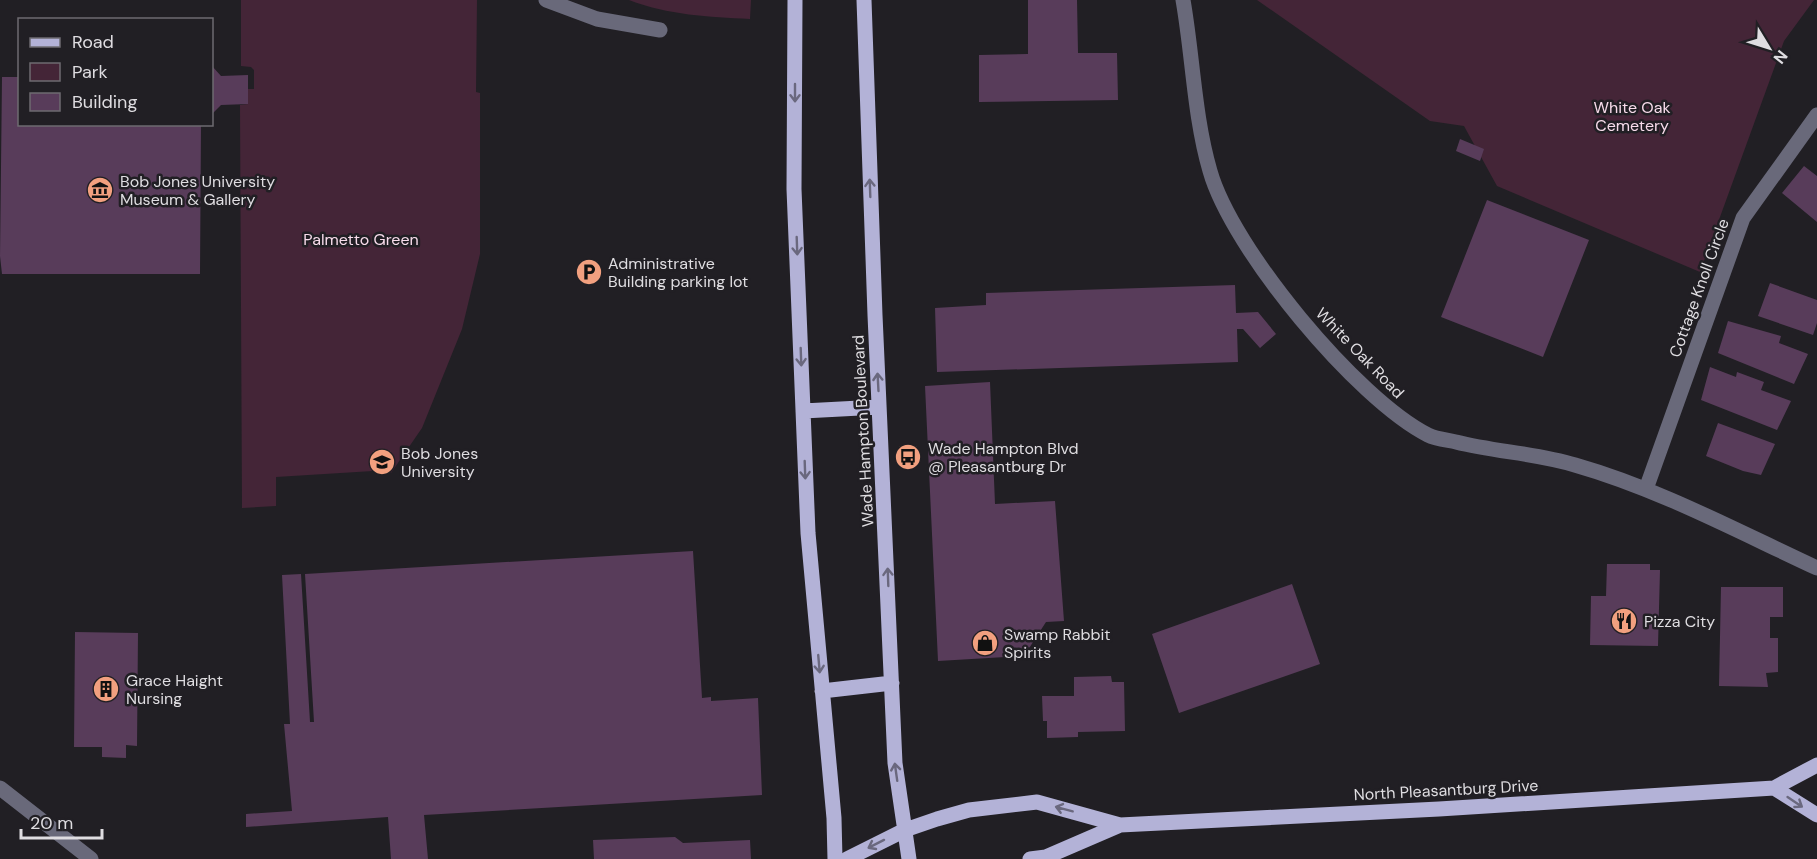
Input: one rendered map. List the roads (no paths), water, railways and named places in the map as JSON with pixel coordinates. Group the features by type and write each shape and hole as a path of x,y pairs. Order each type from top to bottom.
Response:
{"main road":[{"path":"795,0 794,189 808,533 834,819 835,859"},
{"name":"Wade Hampton Boulevard","path":"864,0 895,763 909,859"},
{"path":"803,411 879,407"},
{"path":"822,691 892,683"},
{"name":"North Pleasantburg Drive","path":"847,859 905,830 969,810 1037,802 1120,825 1450,809 1774,788 1817,765"},
{"path":"1774,788 1817,816"},
{"name":"North Pleasantburg Drive","path":"1030,859 1046,857 1120,825"}],"street":[{"path":"546,0 551,4 597,19 660,30"},
{"name":"White Oak Road","path":"1183,0 1197,106 1210,172 1229,214 1271,281 1336,358 1391,412 1431,436 1478,448 1552,458 1646,489 1817,568"},
{"name":"Cottage Knoll Circle","path":"1646,489 1743,218 1817,115"},
{"path":"0,788 91,859"}],"place":[{"name":"Bob Jones University Museum & Gallery","path":"100,190"},
{"name":"Administrative Building parking lot","path":"589,272"},
{"name":"Wade Hampton Blvd @ Pleasantburg Dr","path":"908,457"},
{"name":"Bob Jones University","path":"382,462"},
{"name":"Pizza City","path":"1624,621"},
{"name":"Swamp Rabbit Spirits","path":"985,643"},
{"name":"Grace Haight Nursing","path":"106,689"}],"park label":[{"name":"White Oak Cemetery","path":"1632,116"},
{"name":"Palmetto Green","path":"361,239"}]}
